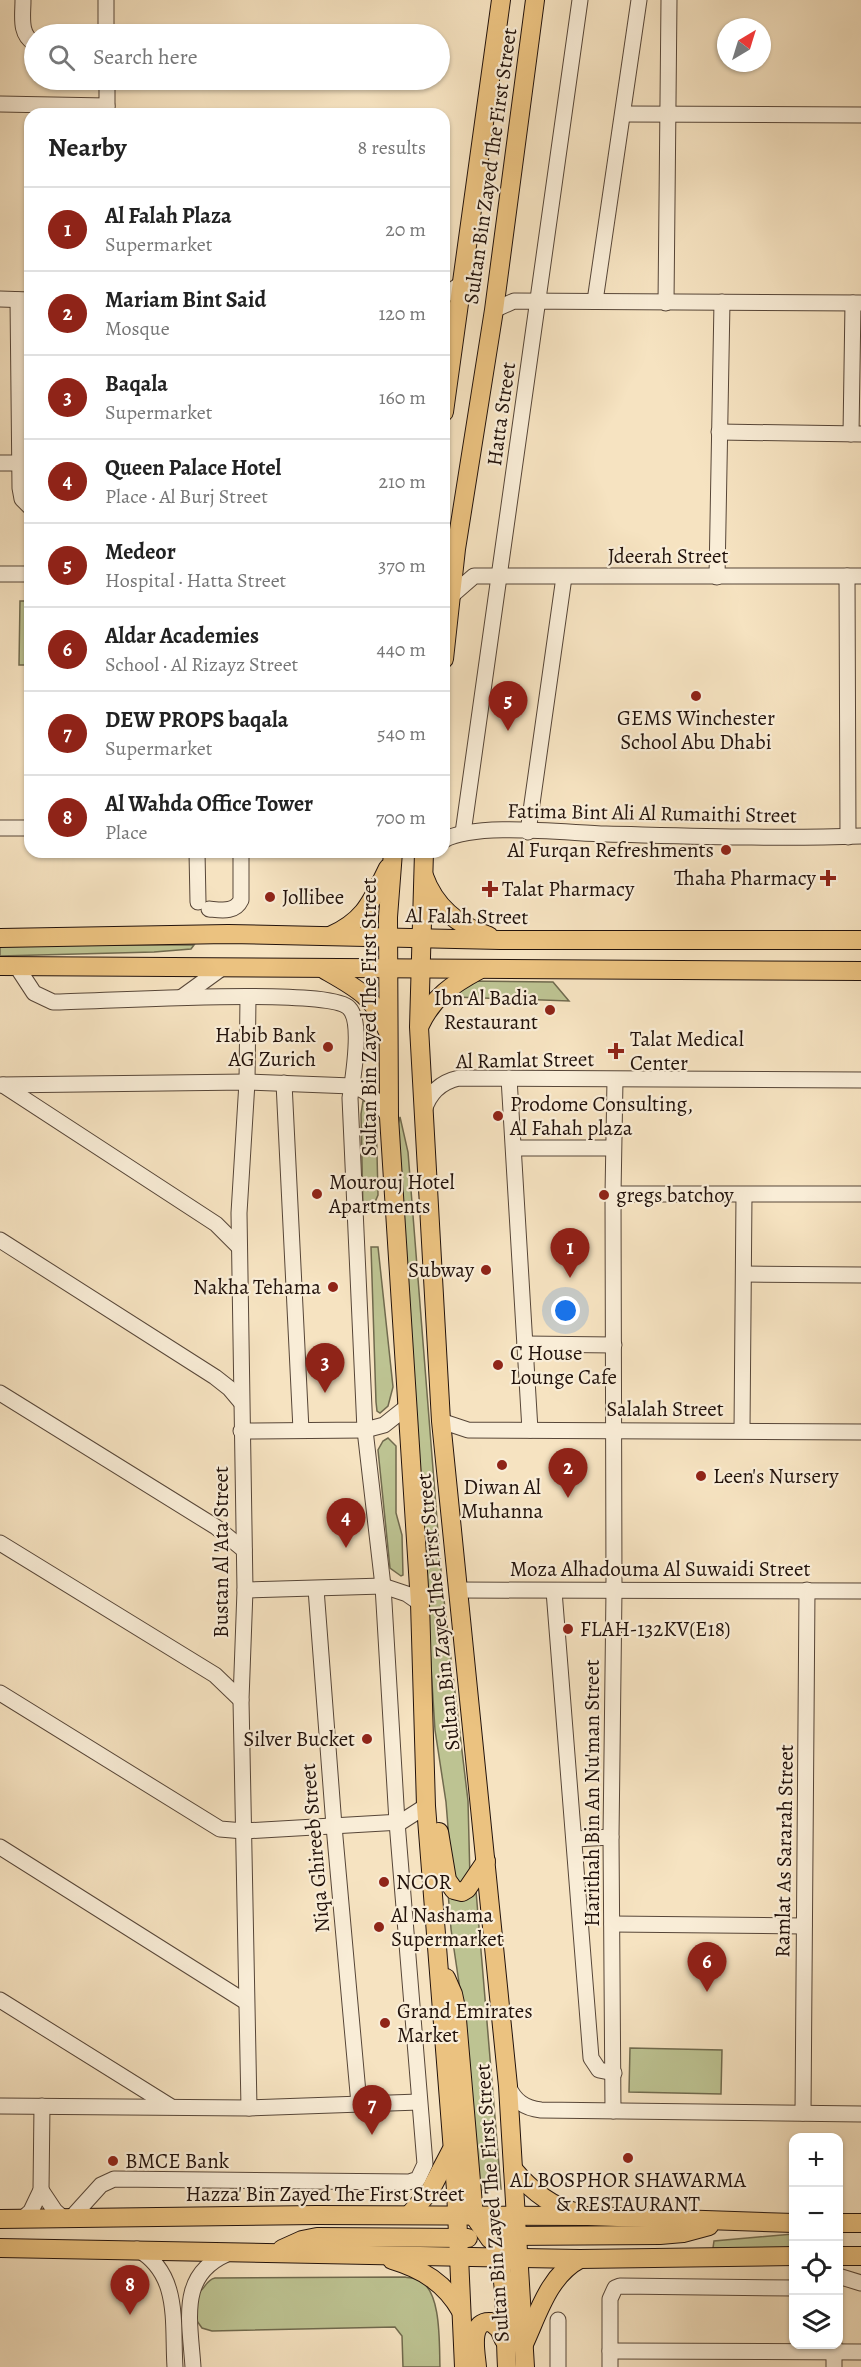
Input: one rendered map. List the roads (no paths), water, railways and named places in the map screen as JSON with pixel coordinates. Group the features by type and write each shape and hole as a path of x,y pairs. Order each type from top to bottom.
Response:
{"main road":[{"name":"Sultan Bin Zayed The First Street","path":"450,317 462,283 501,0"},
{"name":"Sultan Bin Zayed The First Street","path":"450,605 456,549 494,310 536,0"},
{"path":"329,936 344,930 365,912 373,900 391,858"},
{"name":"Sultan Bin Zayed The First Street","path":"392,858 388,937 389,1117 420,1603 426,1806 452,2150 466,2216 459,2247 464,2367"},
{"name":"Sultan Bin Zayed The First Street","path":"424,858 419,1027 441,1421 508,2086 516,2236 509,2257 525,2367"},
{"path":"424,858 435,900 447,913 476,932 500,940"},
{"name":"Al Falah Street","path":"0,938 228,934 500,940 861,940"},
{"path":"8,967 861,971"},
{"path":"324,969 369,997 382,1018 389,1036"},
{"path":"419,1027 442,993 480,969"},
{"path":"426,1788 435,1807 449,1887 458,1892 468,1890 486,1861"},
{"path":"439,1967 453,1994 456,2008 466,2216 509,2257 505,2342 507,2367"},
{"path":"409,2215 430,2192 452,2150"},
{"path":"513,2169 528,2186 553,2204 588,2216"},
{"name":"Hazza' Bin Zayed The First Street","path":"0,2219 409,2215 588,2216 787,2223"},
{"path":"0,2248 372,2255 459,2247 488,2237 515,2216"},
{"path":"488,2237 660,2235 700,2229 719,2220"},
{"path":"843,2223 861,2223"},
{"path":"276,2252 302,2240 317,2237 459,2247 509,2257 580,2259 789,2256"},
{"path":"372,2255 410,2266 435,2279 450,2294 462,2313"},
{"path":"843,2256 861,2256"},
{"path":"523,2346 558,2277 580,2259"},
{"path":"477,2367 476,2336 481,2323 495,2324 505,2342"}],"street":[{"path":"23,0 24,31"},
{"path":"106,0 106,24"},
{"name":"Hatta Street","path":"463,833 580,0"},
{"path":"595,301 639,0"},
{"path":"666,303 669,0"},
{"path":"107,90 107,108"},
{"path":"0,104 71,108"},
{"path":"624,114 861,115"},
{"path":"450,292 462,283"},
{"path":"496,291 514,301"},
{"path":"0,299 24,300 24,464 0,463"},
{"path":"494,310 514,301 857,303 856,434 719,432"},
{"path":"717,577 722,302"},
{"path":"451,596 474,576 456,549"},
{"path":"0,574 24,574"},
{"name":"Jdeerah Street","path":"474,576 854,576"},
{"path":"854,576 854,837"},
{"path":"528,832 564,577"},
{"path":"0,828 24,828"},
{"name":"Fatima Bint Ali Al Rumaithi Street","path":"450,838 463,833 494,830 854,837"},
{"path":"199,858 203,905 231,910 241,900 242,858"},
{"path":"8,967 34,993 53,1002 182,997 336,1001 348,1007 355,1019 350,1098 365,1430 383,1587 425,2164 418,2178 409,2182 114,2179 101,2185 68,2218 55,2211 41,2190"},
{"path":"182,997 222,968"},
{"name":"Bustan Al 'Ata Street","path":"248,997 247,1082 238,1213 245,1590 241,1700 249,2108"},
{"name":"Al Ramlat Street","path":"423,1114 431,1094 448,1081 459,1078 861,1080"},
{"path":"509,1078 530,1430"},
{"name":"Harithah Bin An Nu'man Street","path":"614,2111 610,1837 614,1590 613,1148 615,1080"},
{"path":"1,1085 247,1082 352,1086 360,1088 376,1099 389,1117"},
{"path":"284,1083 302,1430"},
{"path":"1,1085 216,1224 239,1247"},
{"path":"48,1115 50,1102 59,1086"},
{"path":"514,1148 613,1148"},
{"path":"613,1194 861,1194"},
{"path":"742,1430 744,1195"},
{"path":"216,1224 238,1213"},
{"path":"0,1240 215,1377 240,1401"},
{"path":"744,1274 861,1275"},
{"path":"525,1344 614,1345"},
{"path":"215,1377 241,1372"},
{"path":"0,1393 216,1527 244,1550"},
{"path":"241,1431 365,1430 384,1425 408,1406"},
{"name":"Salalah Street","path":"441,1421 468,1430 861,1432"},
{"path":"444,1449 468,1430"},
{"path":"216,1527 232,1522 243,1510"},
{"path":"0,1543 215,1675 241,1700"},
{"path":"245,1590 383,1587 407,1594 420,1603"},
{"name":"Niqa Ghireeb Street","path":"316,1589 359,2104"},
{"name":"Moza Alhadouma Al Suwaidi Street","path":"459,1590 861,1591"},
{"name":"Ramlat As Sararah Street","path":"803,2113 807,1590"},
{"path":"554,1591 591,2058 599,2070 614,2073"},
{"path":"215,1675 232,1675 242,1670"},
{"path":"0,1693 213,1826 228,1831 399,1822 426,1806"},
{"path":"399,1822 429,1837"},
{"path":"575,1839 610,1837"},
{"path":"0,1847 246,2002"},
{"path":"612,1924 804,1926"},
{"path":"219,1983 231,1984 246,1976"},
{"path":"0,2000 170,2106"},
{"path":"508,2086 517,2100 524,2105 541,2110 861,2114"},
{"path":"0,2106 249,2108 419,2102"},
{"path":"22,2219 31,2211 41,2190 42,2106"},
{"path":"510,2130 523,2117 541,2110"},
{"path":"137,2249 158,2264 170,2287 175,2367"},
{"path":"193,2367 190,2300 193,2286 199,2273 209,2263 236,2251"},
{"path":"843,2278 861,2283"},
{"path":"843,2286 861,2283"},
{"path":"610,2367 610,2299 615,2288 620,2286 789,2288"},
{"path":"558,2320 558,2367"},
{"path":"610,2351 834,2354 861,2352"}],"place":[{"name":"GEMS Winchester School Abu Dhabi","path":"696,696"},
{"name":"Medeor","path":"508,731"},
{"name":"Al Furqan Refreshments","path":"726,850"},
{"name":"Thaha Pharmacy","path":"828,878"},
{"name":"Talat Pharmacy","path":"490,889"},
{"name":"Jollibee","path":"270,897"},
{"name":"Ibn Al Badia Restaurant","path":"550,1010"},
{"name":"Habib Bank AG Zurich","path":"328,1047"},
{"name":"Talat Medical Center","path":"616,1051"},
{"name":"Prodome Consulting, Al Fahah plaza","path":"498,1116"},
{"name":"Mourouj Hotel Apartments","path":"317,1194"},
{"name":"gregs batchoy","path":"604,1195"},
{"name":"Subway","path":"486,1270"},
{"name":"Al Falah Plaza","path":"570,1278"},
{"name":"Nakha Tehama","path":"333,1287"},
{"name":"C House Lounge Cafe","path":"498,1365"},
{"name":"Baqala","path":"325,1393"},
{"name":"Diwan Al Muhanna","path":"502,1465"},
{"name":"Leen's Nursery","path":"701,1476"},
{"name":"Mariam Bint Said","path":"568,1498"},
{"name":"Queen Palace Hotel","path":"346,1548"},
{"name":"FLAH-132KV(E18)","path":"568,1629"},
{"name":"Silver Bucket","path":"367,1739"},
{"name":"NCOR","path":"384,1882"},
{"name":"Al Nashama Supermarket","path":"379,1927"},
{"name":"Aldar Academies","path":"707,1992"},
{"name":"Grand Emirates Market","path":"385,2023"},
{"name":"DEW PROPS baqala","path":"372,2135"},
{"name":"AL BOSPHOR SHAWARMA & RESTAURANT","path":"628,2158"},
{"name":"BMCE Bank","path":"113,2161"},
{"name":"Al Wahda Office Tower","path":"130,2315"}]}
